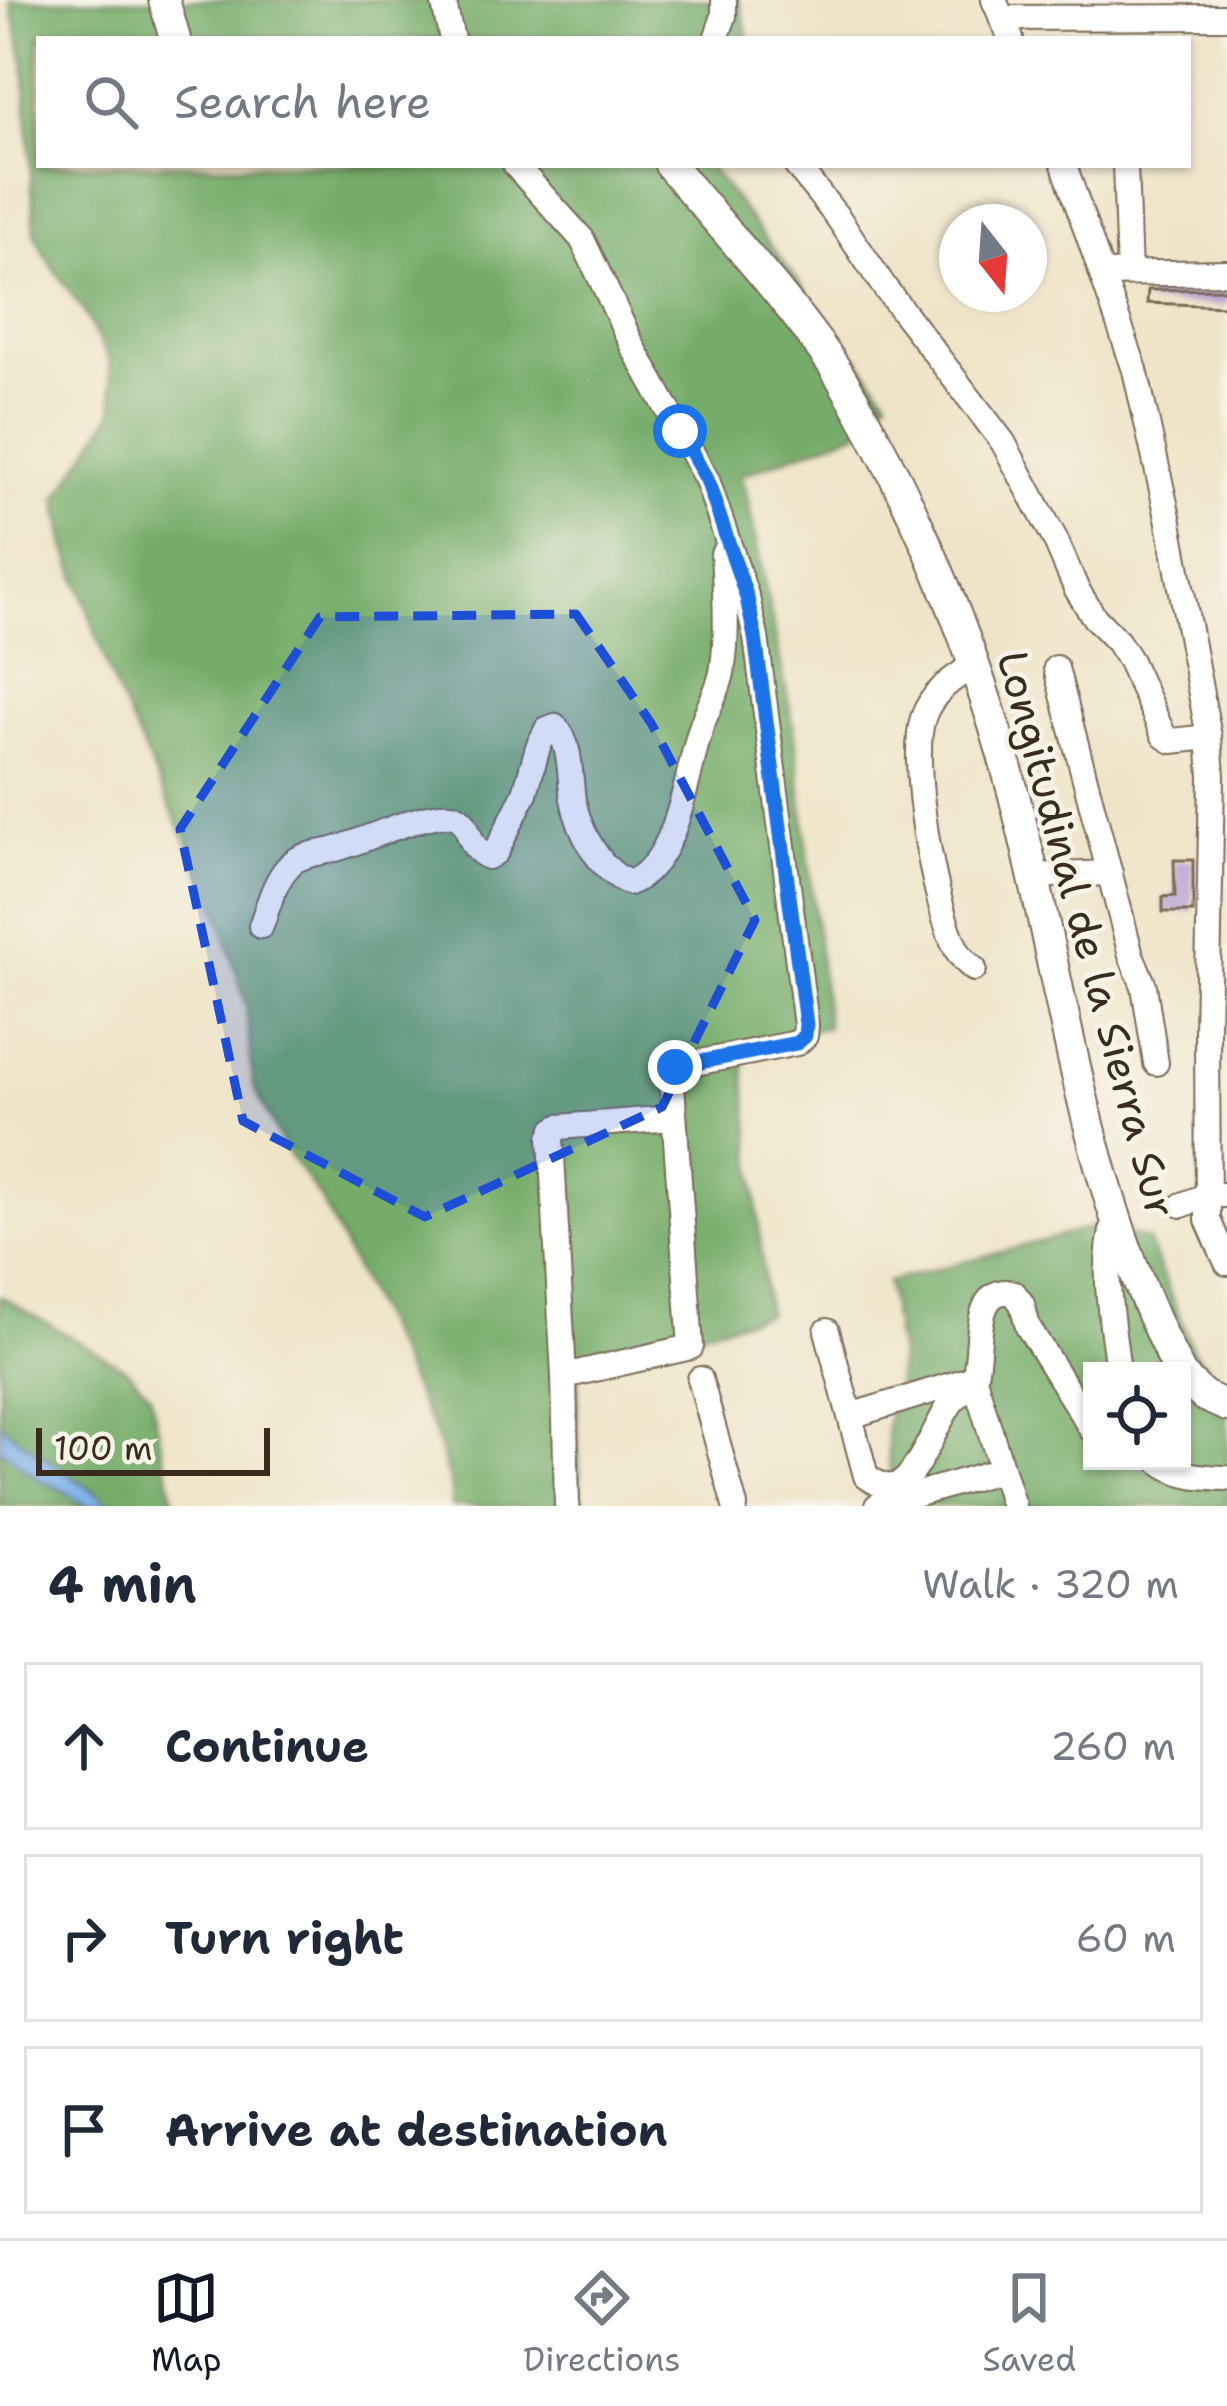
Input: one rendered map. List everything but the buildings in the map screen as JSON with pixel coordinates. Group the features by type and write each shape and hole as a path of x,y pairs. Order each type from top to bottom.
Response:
{"main road":[{"path":"164,0 174,36"},
{"name":"Longitudinal de la Sierra Sur","path":"673,168 833,365 885,457 960,622 998,737 1089,1128 1115,1220 1176,1362"},
{"name":"Longitudinal de la Sierra Sur","path":"1191,1384 1204,1396 1227,1406"}],"street":[{"path":"443,0 451,36"},
{"path":"717,36 724,0"},
{"path":"1002,19 1227,17"},
{"path":"518,168 582,239 633,347 707,480 747,598 806,1024 805,1036 797,1043 675,1067 670,1079 691,1347 564,1376"},
{"path":"798,168 1003,442 1076,588 1130,661 1164,736 1172,741 1214,723"},
{"path":"1065,168 1135,370 1214,723 1218,1195 1210,1228 1227,1263"},
{"path":"1125,168 1130,273"},
{"path":"1103,274 1227,272"},
{"path":"261,926 289,864 299,857 451,814 461,819 478,852 488,857 496,852 525,793 547,729 555,726 566,748 574,804 601,862 615,877 629,883 643,878 669,838 701,726 723,672 720,522"},
{"path":"974,665 953,677 922,719 919,777 946,922 958,953 974,970"},
{"path":"1056,668 1131,955 1144,986 1156,1063"},
{"path":"1032,877 1111,873"},
{"path":"567,1506 550,1138 560,1126 673,1118"},
{"path":"1182,1205 1218,1195"},
{"path":"1115,1220 1107,1245 1117,1362"},
{"path":"1013,1506 974,1378 984,1308 994,1294 1014,1292 1028,1328 1083,1421"},
{"path":"827,1331 876,1506 1001,1470"},
{"path":"850,1416 974,1378"},
{"path":"866,1476 889,1486 901,1483 950,1404 974,1378"},
{"path":"700,1379 735,1506"},
{"path":"1174,1470 1225,1478"}],"highlighted area":[{"path":"576,614 651,723 755,920 662,1107 425,1217 243,1121 180,829 320,617"}],"green space":[{"path":"10,0 739,0 748,36 36,36 36,168 710,168 888,398 857,432 740,475 794,729 827,1027 742,1045 767,1314 579,1364 582,1506 451,1506 451,1487 435,1434 321,1199 283,1146 253,1085 246,1004 217,907 115,688 66,546 57,499 114,411 109,359 35,234 24,61"},
{"path":"1102,1225 1148,1241 1194,1352 1227,1388 1227,1506 893,1506 886,1427 899,1356 887,1282"},
{"path":"0,1296 126,1369 150,1394 175,1506 0,1506"}],"water":[{"path":"0,1422 114,1506 87,1506 39,1480 0,1448"}],"route":[{"path":"675,1067 797,1043 805,1036 806,1024 747,598 707,480 680,431"}]}
